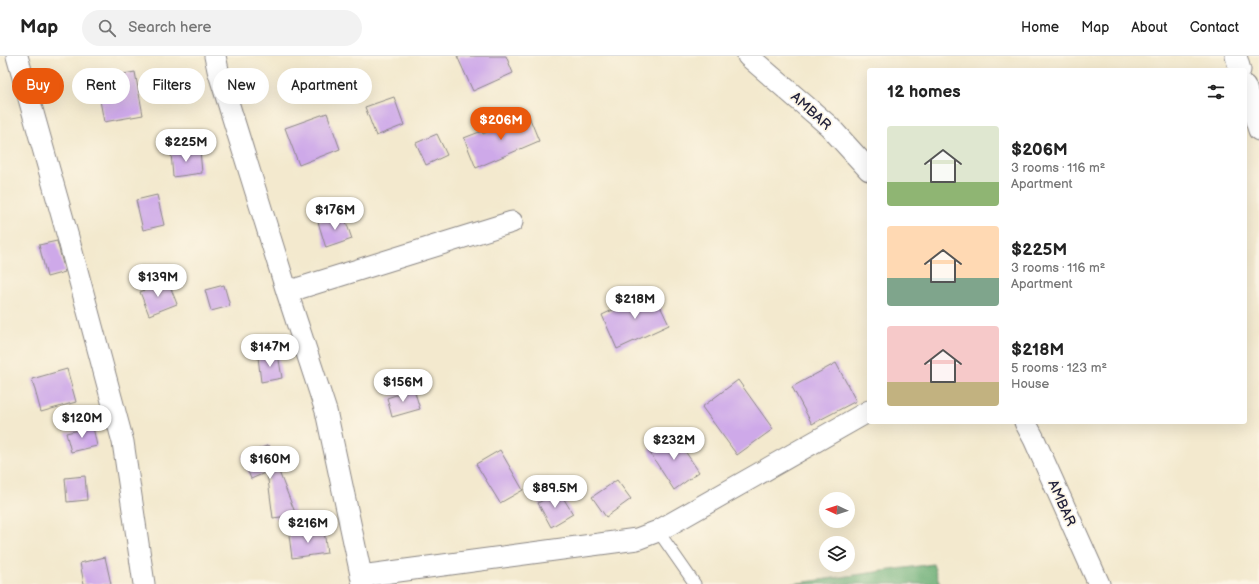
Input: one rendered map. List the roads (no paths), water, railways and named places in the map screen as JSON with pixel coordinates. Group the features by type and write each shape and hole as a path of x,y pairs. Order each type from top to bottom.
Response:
{"street":[{"path":"17,56 123,442 144,584"},
{"path":"215,56 218,70 287,292 326,411 362,580 637,538 658,531 867,412"},
{"name":"AMBAR","path":"748,56 829,126 867,168"},
{"path":"1236,56 1239,68"},
{"path":"1247,92 1259,130"},
{"path":"287,292 512,222"},
{"name":"AMBAR","path":"1026,424 1099,584"}],"lane":[{"path":"658,531 694,584"}]}
